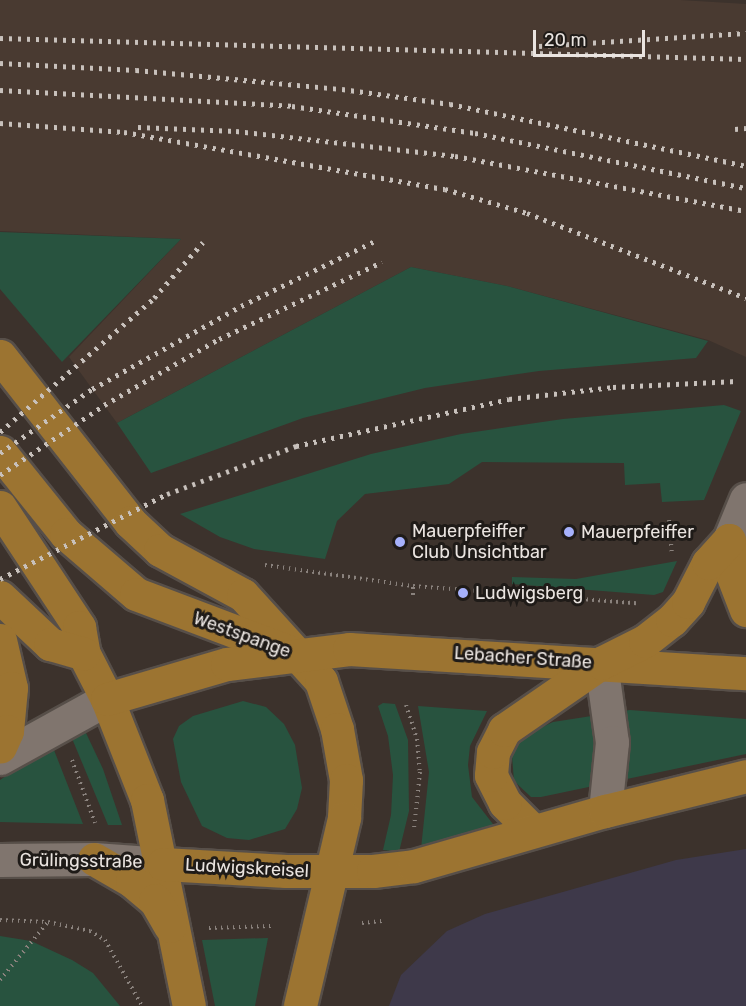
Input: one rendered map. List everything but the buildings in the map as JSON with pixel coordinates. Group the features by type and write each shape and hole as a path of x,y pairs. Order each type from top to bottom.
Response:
{"main road":[{"name":"Westspange","path":"0,356 130,522 160,550 243,595 300,656"},
{"name":"Westspange","path":"0,452 66,534 136,594 300,656"},
{"path":"0,507 79,627 84,654 107,699 227,664 300,656"},
{"path":"729,540 731,571 746,610"},
{"path":"532,831 505,803 491,775 493,752 504,730 520,716 601,663 645,641 672,620 688,602 708,562 729,540"},
{"path":"0,597 50,644 84,654"},
{"path":"0,640 11,688 7,731 0,747"},
{"name":"Lebacher Straße","path":"300,656 349,649 746,673"},
{"name":"Ludwigskreisel","path":"107,699 147,800 163,864 332,871 344,818 346,780 337,729 321,681 300,656"},
{"path":"300,1006 332,871 414,866 605,811 746,776"},
{"path":"94,859 132,881 186,929"},
{"path":"163,864 186,929 189,1006"}],"street":[{"path":"729,540 746,499"},
{"path":"601,663 612,742 605,811"},
{"path":"0,758 107,699"},
{"name":"Grülingsstraße","path":"0,860 94,859 163,864"}],"path":[{"path":"669,520 672,556"},
{"path":"262,564 413,586 638,603"},
{"path":"413,586 413,595"},
{"path":"406,705 417,739 420,772 412,840"},
{"path":"67,750 95,824"},
{"path":"0,920 48,922 90,931 105,940 142,1006"},
{"path":"362,923 381,921"},
{"path":"0,980 48,922"},
{"path":"186,929 271,926"}],"shaded area":[{"path":"0,0 680,0 746,4 746,357 708,340 507,286 411,267 117,423 69,357 181,239 0,231"},
{"path":"746,849 746,1006 389,1006 401,975 447,931 485,914 676,860"}],"green space":[{"path":"0,232 181,239 62,362 0,289"},
{"path":"411,267 507,286 708,341 696,358 539,371 425,388 303,418 151,473 117,423"},
{"path":"724,405 741,411 704,500 662,502 660,483 625,485 624,463 482,462 449,484 365,494 337,521 325,559 254,549 220,537 180,514 371,454 461,434 563,419"},
{"path":"677,561 663,592 654,595 512,584 512,577 576,579"},
{"path":"243,701 266,707 284,724 295,745 302,788 297,809 285,829 249,840 227,838 202,826 181,782 173,739 179,726 193,716"},
{"path":"383,703 395,704 408,740 409,811 399,852 383,850 391,815 393,775 388,736 378,706"},
{"path":"418,706 487,711 470,746 468,765 472,797 496,828 421,849 429,772"},
{"path":"630,710 746,719 746,754 541,797 531,797 514,781 512,756 522,739 536,730 553,722"},
{"path":"80,730 86,733 103,769 122,825 108,825 71,736"},
{"path":"52,745 83,824 0,822 0,780"},
{"path":"0,936 31,941 72,960 93,973 120,1006 0,1006"},
{"path":"268,938 255,1006 215,1006 202,940"}],"railway":[{"path":"539,46 746,33"},
{"path":"0,38 746,59"},
{"path":"0,63 136,70 342,89 450,104 746,166"},
{"path":"0,90 292,106 475,133 746,188"},
{"path":"0,123 124,132 445,189 527,213 746,298"},
{"path":"138,127 236,131 455,156 746,211"},
{"path":"735,129 746,128"},
{"path":"0,432 154,298 203,242"},
{"path":"0,453 92,389 241,306 373,242"},
{"path":"0,475 104,405 219,339 382,262"},
{"path":"0,579 167,494 296,446 509,399 613,387 737,381"}],"place":[{"name":"Mauerpfeiffer","path":"569,532"},
{"name":"Mauerpfeiffer Club Unsichtbar","path":"400,542"},
{"name":"Ludwigsberg","path":"463,593"}]}
